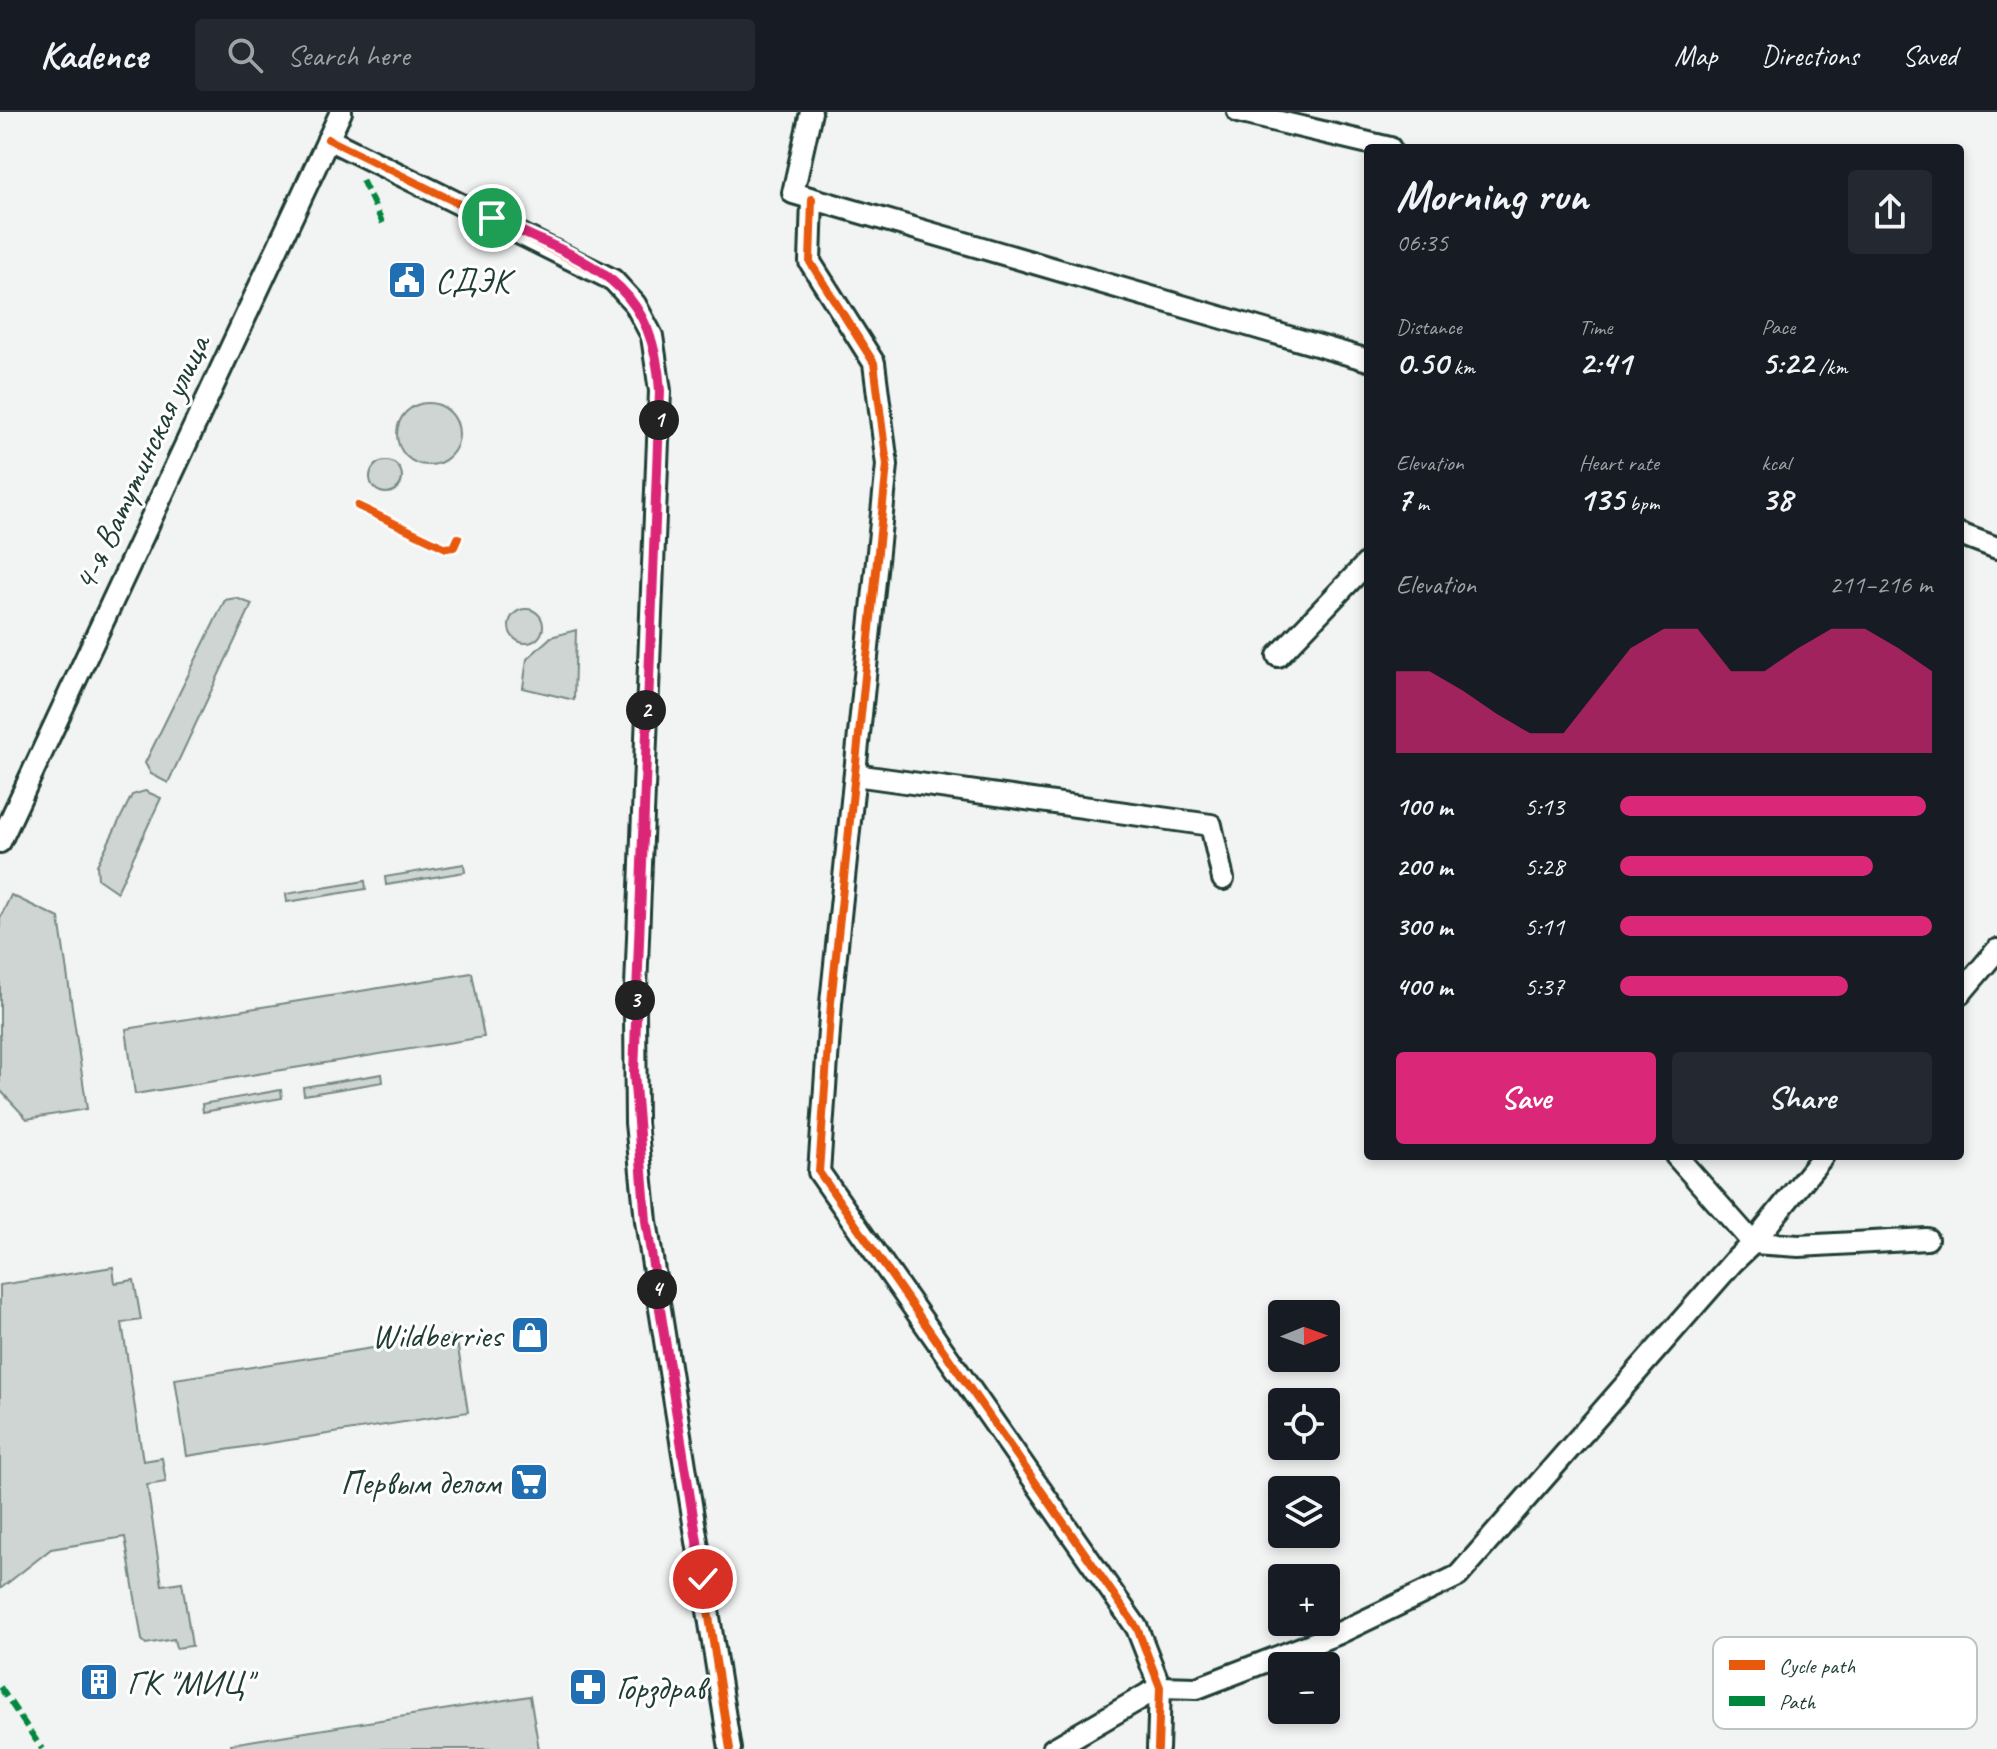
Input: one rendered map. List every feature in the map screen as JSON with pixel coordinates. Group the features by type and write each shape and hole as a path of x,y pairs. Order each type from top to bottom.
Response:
{"street":[{"name":"4-я Ватутинская улица","path":"0,842 341,112"},
{"path":"811,112 793,193 1364,359"},
{"path":"1238,112 1373,144"},
{"path":"328,139 598,270 635,304 652,336 660,391 635,1012 636,1123 646,1221 730,1749"},
{"path":"812,199 810,262 874,363 887,465 831,1003 819,1172 1137,1628 1160,1687 1158,1749"},
{"path":"1964,536 1997,548"},
{"path":"1278,656 1364,566"},
{"path":"855,775 1211,825 1223,879"},
{"path":"1964,989 1997,950"},
{"path":"1680,1160 1753,1243 1799,1246 1927,1239"},
{"path":"1053,1749 1160,1687 1197,1688 1337,1634 1458,1576 1753,1243 1820,1160"}],"shaded area":[{"path":"428,403 450,412 459,434 450,456 428,465 406,456 397,434 406,412"},
{"path":"386,461 397,466 402,477 397,488 386,493 375,488 370,477 375,466"},
{"path":"236,598 252,604 168,783 151,774 145,763 225,600"},
{"path":"526,609 538,614 543,626 538,638 526,643 514,638 509,626 514,614"},
{"path":"576,630 574,700 523,688 527,659 551,637"},
{"path":"145,791 161,798 117,892 98,879 97,865 132,795"},
{"path":"464,864 465,872 386,885 385,877"},
{"path":"365,881 366,889 287,902 286,894"},
{"path":"11,895 59,918 87,1109 27,1119 0,1090 0,918"},
{"path":"472,973 484,1037 135,1094 126,1029"},
{"path":"382,1074 383,1082 304,1095 303,1087"},
{"path":"281,1090 282,1098 203,1112 202,1104"},
{"path":"113,1267 115,1283 134,1280 141,1320 122,1323 143,1461 162,1458 166,1482 147,1485 162,1585 182,1582 192,1646 176,1648 174,1639 146,1644 142,1640 125,1537 51,1549 0,1589 0,1285"},
{"path":"456,1335 468,1412 187,1456 175,1379"},
{"path":"530,1696 539,1749 232,1749 231,1744"}],"marked path":[{"path":"362,180 383,224"},
{"path":"0,1687 42,1749"}],"cycle path":[{"path":"328,139 613,280 635,304 652,336 660,391 635,1012 636,1123 646,1221 730,1749"},
{"path":"812,199 810,262 874,363 887,465 831,1003 819,1172 1137,1628 1160,1687 1158,1749"},
{"path":"358,506 446,548 454,547 458,538"}],"place":[{"name":"СДЭК","path":"407,280"},
{"name":"Wildberries","path":"530,1335"},
{"name":"Первым делом","path":"529,1482"},
{"name":"ГК \"МИЦ\"","path":"99,1682"},
{"name":"Горздрав","path":"588,1687"}],"route":[{"path":"492,218 613,280 645,319 658,363 660,391 642,790 634,1073 646,1221 703,1579"}]}
